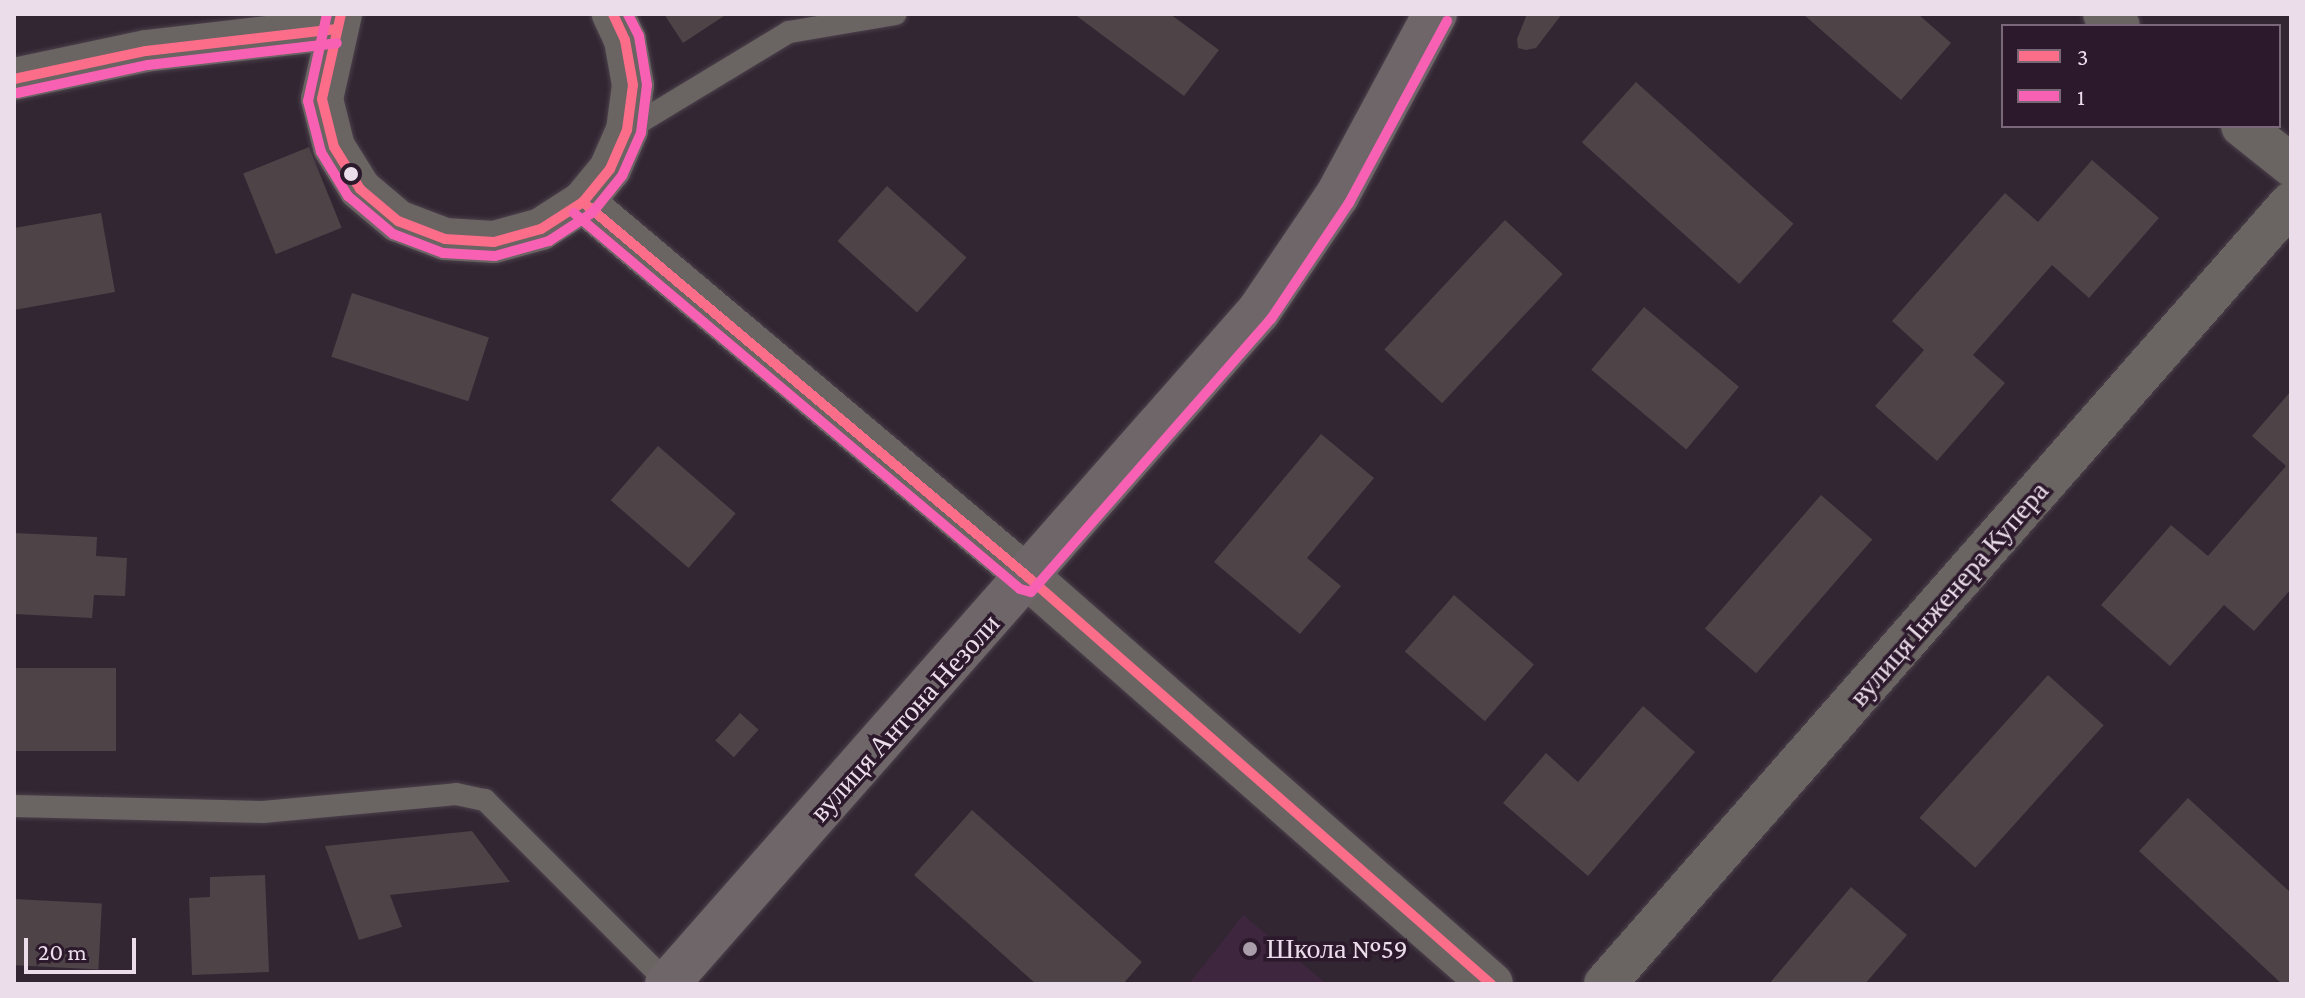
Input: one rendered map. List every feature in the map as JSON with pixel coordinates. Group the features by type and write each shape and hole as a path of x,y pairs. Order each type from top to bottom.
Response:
{"main road":[{"name":"вулиця Антона Незоли","path":"667,984 1029,578 1259,311 1337,196 1435,14"}],"street":[{"path":"14,79 146,51 338,22 322,99 334,147 360,189 398,221 445,239 494,242 541,229 583,202 610,169 627,130 633,85 625,40 613,14"},
{"path":"2245,128 2291,165"},
{"path":"583,202 1029,578 1491,984"},
{"name":"вулиця Інженера Купера","path":"1605,984 2291,203"}],"lane":[{"path":"627,130 789,32 895,14"},
{"path":"14,806 263,812 456,794 485,800 667,984"}],"shaded area":[{"name":"Школа №59","path":"1243,915 1327,984 1189,984"}],"building":[{"path":"664,14 727,14 683,43"},
{"path":"1074,14 1170,14 1219,50 1184,96"},
{"path":"1527,14 1562,14 1536,48 1526,50 1518,48 1517,39"},
{"path":"1803,14 1918,14 1951,43 1901,100"},
{"path":"1636,82 1794,224 1739,284 1582,142"},
{"path":"309,147 342,228 276,254 243,174"},
{"path":"2092,160 2159,218 2089,298 2052,265 1973,355 2005,383 1937,461 1875,406 1924,350 1892,321 2005,193 2038,222"},
{"path":"887,186 967,258 917,313 837,241"},
{"path":"101,213 115,292 14,310 14,228"},
{"path":"1505,220 1563,274 1442,403 1384,349"},
{"path":"352,293 489,337 468,401 331,357"},
{"path":"1644,307 1739,387 1686,450 1591,370"},
{"path":"2291,391 2291,589 2254,631 2224,605 2170,666 2101,605 2171,525 2208,556 2286,466 2252,436"},
{"path":"1321,434 1374,478 1307,558 1341,586 1300,634 1214,562"},
{"path":"658,446 736,514 688,568 611,500"},
{"path":"1821,495 1872,540 1756,673 1705,629"},
{"path":"14,533 97,537 96,556 127,558 125,596 94,595 92,618 14,614"},
{"path":"1454,595 1534,665 1485,721 1405,652"},
{"path":"14,668 116,668 116,751 14,751"},
{"path":"2048,675 2104,725 1975,868 1920,818"},
{"path":"1643,706 1695,752 1588,876 1503,803 1546,753 1578,782"},
{"path":"740,713 759,730 734,757 715,740"},
{"path":"2188,798 2291,893 2291,984 2282,984 2139,851"},
{"path":"972,810 1142,962 1123,984 1036,984 914,875"},
{"path":"472,831 510,882 390,895 402,927 359,940 325,846"},
{"path":"265,875 269,972 192,975 189,898 210,897 210,877"},
{"path":"1851,887 1907,935 1865,984 1769,984"},
{"path":"14,899 102,904 98,970 14,965"}],"transit line":[{"name":"1","path":"327,14 308,101 321,152 348,196 393,234 443,253 495,256 549,241 592,213 622,176 641,133 647,85 639,36 628,14"},
{"name":"3","path":"341,14 322,99 334,147 360,189 398,221 445,239 494,242 541,229 583,202 610,169 627,130 633,85 625,40 613,14"},
{"name":"1","path":"574,213 1020,589 1031,592 1271,319 1349,203 1447,21"},
{"name":"3","path":"14,79 146,51 335,29"},
{"name":"1","path":"17,93 148,65 337,43"},
{"name":"3","path":"583,202 1029,578 1491,984"}],"place":[{"name":"Школа №59","path":"1250,949"}]}
